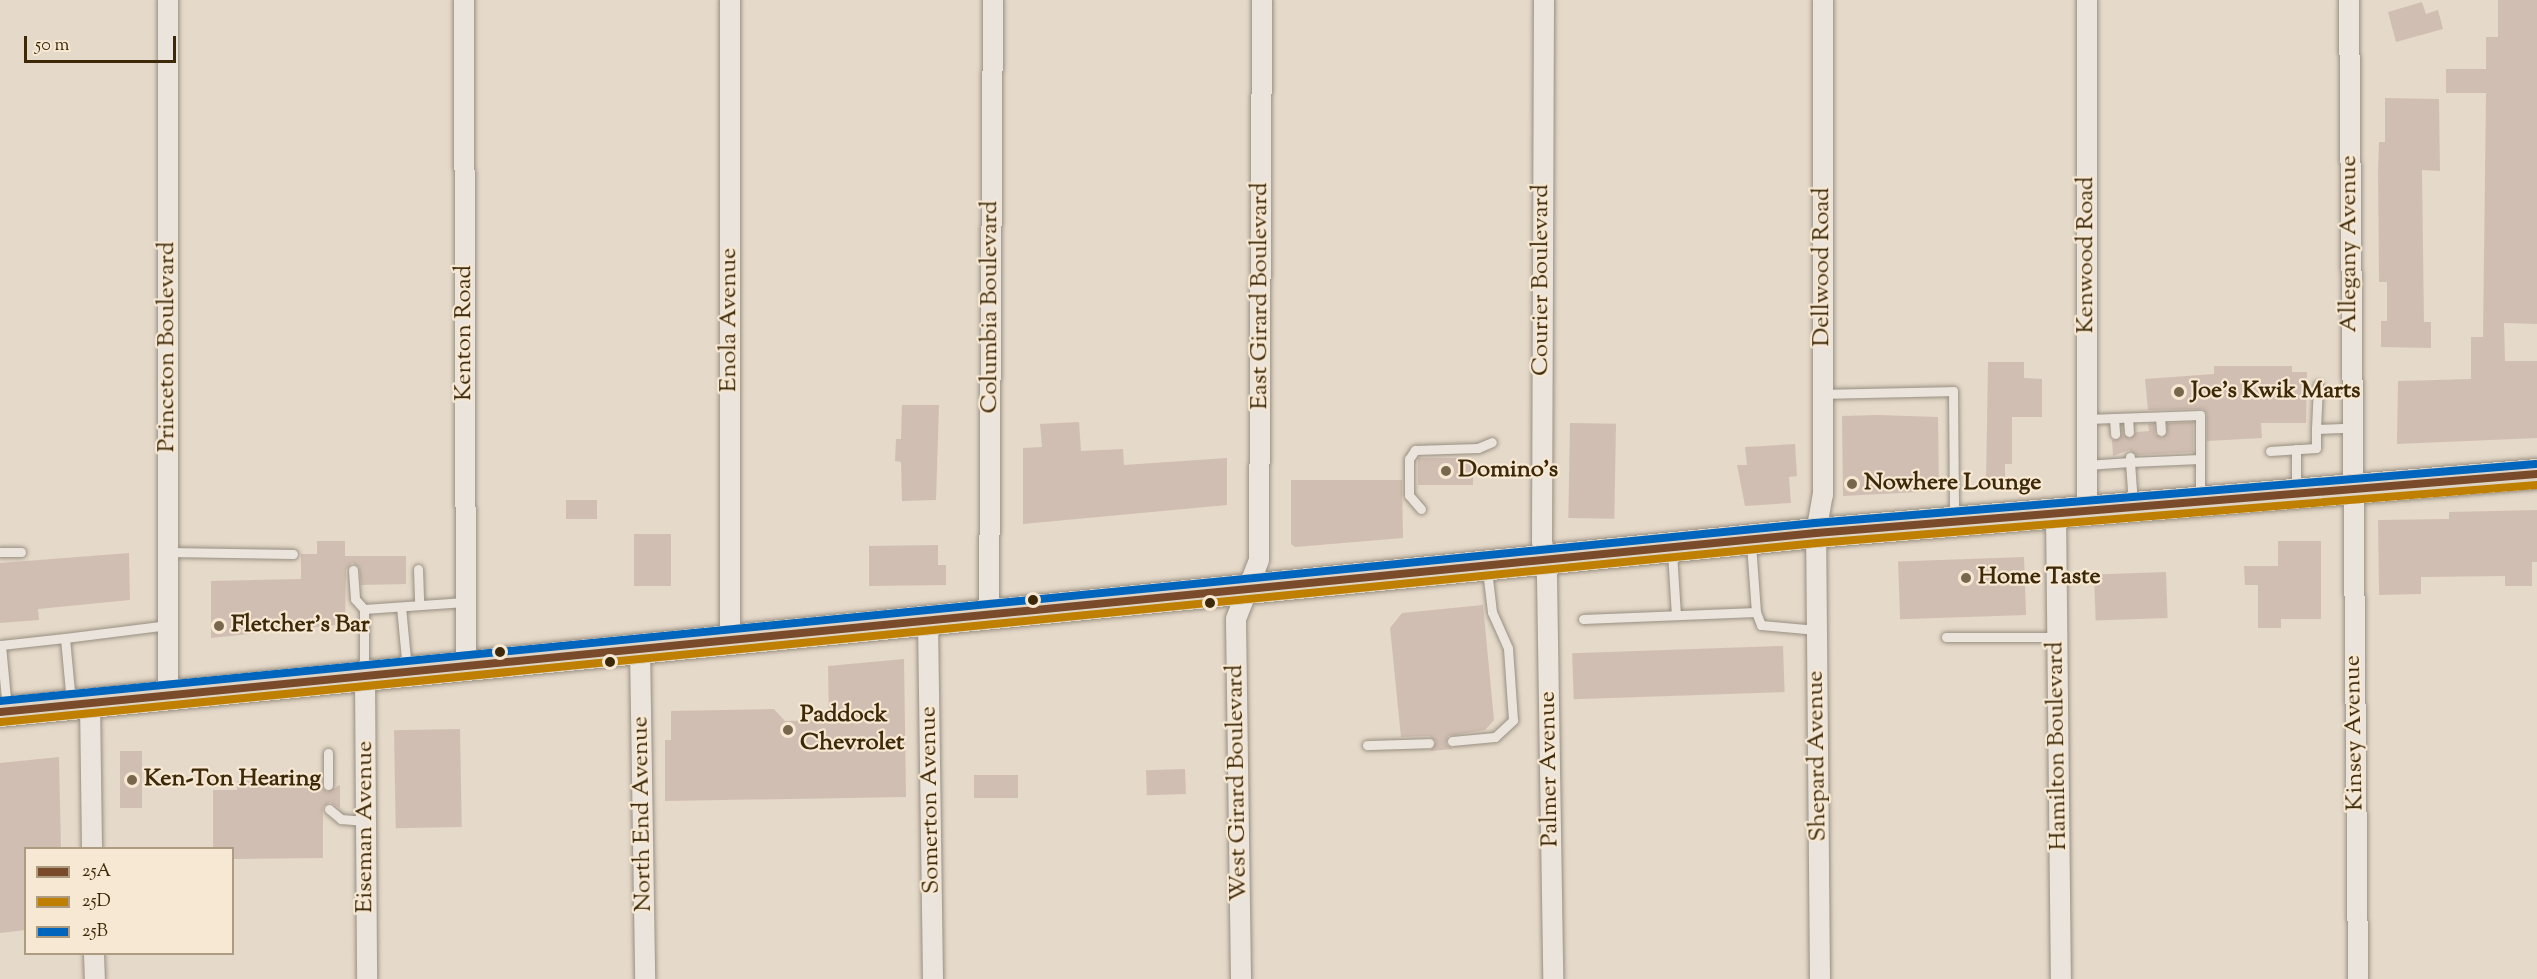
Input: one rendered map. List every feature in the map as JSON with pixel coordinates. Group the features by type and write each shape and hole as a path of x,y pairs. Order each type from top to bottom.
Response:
{"main road":[{"path":"4,711 1750,539 2296,492 2537,474"}],"street":[{"name":"Princeton Boulevard","path":"168,0 168,695"},
{"name":"Kenton Road","path":"465,0 466,666"},
{"name":"Enola Avenue","path":"730,0 730,639"},
{"name":"Columbia Boulevard","path":"989,615 993,0"},
{"name":"East Girard Boulevard","path":"1247,589 1259,560 1260,530 1262,0"},
{"name":"Courier Boulevard","path":"1544,0 1544,560"},
{"name":"Dellwood Road","path":"1816,533 1823,495 1823,0"},
{"name":"Kenwood Road","path":"2087,0 2087,510"},
{"name":"Allegany Avenue","path":"2349,0 2351,488"},
{"name":"Kinsey Avenue","path":"2351,488 2358,979"},
{"name":"Hamilton Boulevard","path":"2056,512 2061,979"},
{"name":"Shepard Avenue","path":"1816,533 1820,979"},
{"name":"Palmer Avenue","path":"1544,560 1553,979"},
{"name":"West Girard Boulevard","path":"1242,979 1236,619 1247,589"},
{"name":"Somerton Avenue","path":"928,621 933,979"},
{"name":"North End Avenue","path":"640,648 645,979"},
{"name":"Eiseman Avenue","path":"364,676 367,979"},
{"path":"80,704 92,847"},
{"path":"94,955 95,979"}],"lane":[{"path":"2270,451 2316,448 2318,385"},
{"path":"1823,394 1953,391 1954,521"},
{"path":"2087,419 2200,415 2200,500"},
{"path":"2160,417 2161,431"},
{"path":"2114,418 2115,434"},
{"path":"2127,418 2128,432"},
{"path":"2316,429 2350,428"},
{"path":"1421,508 1409,495 1409,459 1415,450 1478,448 1492,442"},
{"path":"2296,449 2296,492"},
{"path":"2087,465 2163,458 2200,459"},
{"path":"2130,460 2133,507"},
{"path":"1750,539 1756,612 1761,625 1770,628 1817,630"},
{"path":"1672,547 1676,615"},
{"path":"0,552 21,552"},
{"path":"168,552 293,554"},
{"path":"1452,741 1495,737 1512,720 1508,648 1492,612 1486,566"},
{"path":"418,569 419,606"},
{"path":"353,570 355,599 364,609 364,676"},
{"path":"364,609 465,602"},
{"path":"401,607 407,671"},
{"path":"1583,619 1756,612"},
{"path":"4,711 0,645 168,625"},
{"path":"1946,638 2057,637"},
{"path":"65,638 80,704"},
{"path":"1367,745 1430,743"},
{"path":"328,753 328,785"},
{"path":"329,809 341,819 365,821"}],"building":[{"path":"2498,0 2537,0 2537,324 2504,323 2505,361 2537,361 2537,438 2397,444 2398,381 2471,379 2471,337 2483,337 2486,93 2446,93 2446,69 2486,69 2486,37 2498,37"},
{"path":"2422,2 2426,14 2438,10 2443,29 2396,42 2388,12"},
{"path":"2385,98 2439,99 2440,171 2422,170 2424,322 2431,322 2431,348 2381,347 2381,321 2387,321 2387,282 2379,282 2378,169 2379,142 2385,142"},
{"path":"1988,362 2024,362 2024,378 2042,379 2042,417 2012,417 2012,464 2005,464 2005,484 1986,484"},
{"path":"2214,366 2292,366 2292,372 2307,372 2306,423 2261,423 2262,438 2207,441 2207,415 2203,409 2148,410 2145,379 2214,374"},
{"path":"902,405 939,405 936,500 902,501 901,462 895,461 896,439 901,439"},
{"path":"1842,416 1938,417 1939,491 1843,496"},
{"path":"1079,422 1081,451 1123,449 1124,465 1227,458 1227,505 1023,524 1023,448 1042,447 1040,424"},
{"path":"2193,422 2193,452 2136,455 2129,450 2113,456 2112,440 2119,439 2122,433 2130,439 2136,432 2149,431 2148,424 2154,423 2155,434 2162,438 2167,433 2167,423"},
{"path":"1570,423 1616,424 1614,519 1568,518"},
{"path":"1795,444 1797,476 1789,477 1791,503 1745,506 1737,465 1747,465 1745,447"},
{"name":"Domino's","path":"1418,458 1473,458 1473,485 1418,485"},
{"path":"1291,480 1402,480 1403,538 1295,547 1291,544"},
{"path":"566,500 597,500 597,519 566,519"},
{"path":"2537,510 2537,562 2532,562 2532,586 2505,586 2505,576 2421,577 2421,594 2379,595 2378,520 2449,519 2449,512"},
{"path":"634,534 671,534 671,586 634,586"},
{"path":"317,541 345,541 345,556 406,556 406,584 361,585 359,567 352,563 346,570 345,624 211,638 211,581 301,579 301,554 317,554"},
{"path":"2278,541 2321,541 2321,619 2281,619 2281,628 2258,628 2258,585 2245,585 2244,566 2278,566"},
{"path":"938,545 938,565 946,565 946,585 869,586 869,546"},
{"path":"129,553 130,600 38,609 39,620 0,623 0,563"},
{"path":"2024,557 2026,615 1900,619 1898,561"},
{"path":"2166,572 2168,618 2096,620 2094,575"},
{"path":"1483,605 1494,720 1485,730 1448,736 1446,744 1453,749 1430,751 1436,742 1429,736 1401,737 1390,628 1402,613"},
{"path":"1783,646 1785,692 1574,699 1572,653"},
{"name":"Paddock Chevrolet","path":"904,659 906,797 665,801 665,740 671,740 671,711 774,709 785,721 829,720 828,666"},
{"path":"460,729 462,827 396,828 394,730"},
{"name":"Ken-Ton Hearing","path":"120,751 142,751 142,808 120,808"},
{"path":"59,757 61,847 24,847 24,930 0,933 0,763"},
{"path":"1185,769 1186,794 1147,795 1146,770"},
{"path":"974,775 1018,775 1018,798 974,798"},
{"path":"311,780 311,785 321,785 327,792 340,785 340,808 330,802 323,807 323,858 234,859 234,847 213,847 213,790 237,790 237,781"}],"transit line":[{"name":"25B","path":"0,701 1815,523 2536,464"},
{"name":"25A","path":"0,712 1816,533 2537,474"},
{"name":"25D","path":"1,722 1817,543 2537,485"}],"place":[{"name":"Joe's Kwik Marts","path":"2179,392"},
{"name":"Domino's","path":"1446,471"},
{"name":"Nowhere Lounge","path":"1852,484"},
{"name":"Home Taste","path":"1966,578"},
{"name":"Fletcher's Bar","path":"219,626"},
{"name":"Paddock Chevrolet","path":"788,730"},
{"name":"Ken-Ton Hearing","path":"132,780"}]}
